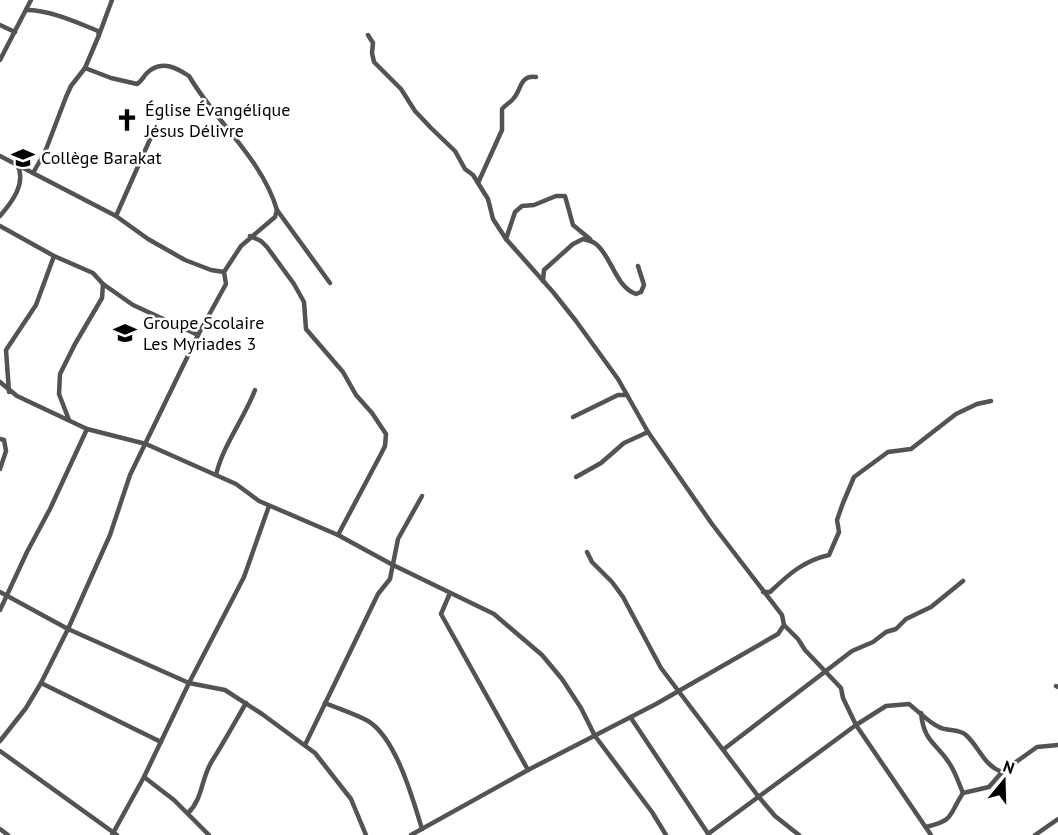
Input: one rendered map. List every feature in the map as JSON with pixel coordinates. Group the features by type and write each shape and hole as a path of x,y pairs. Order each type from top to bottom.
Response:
{"street":[{"path":"0,60 31,0"},
{"path":"33,173 45,152 66,96 85,68 112,0"},
{"path":"26,10 38,10 53,15 98,31 99,35"},
{"path":"0,25 15,32"},
{"path":"368,35 373,43 374,62 401,89 415,111 455,151 465,169 473,175 488,199 493,219 506,239 576,321 618,379 648,432 712,524 782,615 784,625 841,688 843,698 856,725 931,835"},
{"path":"85,68 137,84 158,67 177,68 189,76 253,163 273,198 277,210 330,283"},
{"path":"478,183 502,130 502,109 515,97 525,78 536,77"},
{"path":"116,216 155,128"},
{"path":"0,156 116,216 185,260 211,270 224,272"},
{"path":"0,216 13,201 21,181 21,172 17,164"},
{"path":"506,239 515,212 522,206 534,205 556,196 565,196 573,225 580,233 596,243 624,285 630,292 636,294 641,292 644,285 638,266"},
{"path":"0,741 26,708 68,629 110,535 130,475 198,335 226,284 224,272 241,246 275,217 277,210"},
{"path":"0,226 54,256 93,273 103,284 133,305 181,325 198,335"},
{"path":"250,236 267,247 294,284 304,302 306,329 343,372 356,395 386,434 385,447 338,535"},
{"path":"543,280 544,270 573,244 582,239 596,243"},
{"path":"9,392 6,350 36,305 54,256"},
{"path":"69,420 59,394 60,374 102,298 103,284"},
{"path":"0,382 9,392 87,429 146,444 236,484 269,506 338,535 393,565 494,614 542,655 569,689 595,736 652,812 666,835"},
{"path":"216,475 219,462 244,417 255,390"},
{"path":"573,417 618,395 627,395"},
{"path":"763,592 770,592 811,559 829,555 839,532 837,520 854,477 888,453 911,449 956,414 977,404 992,401"},
{"path":"0,610 87,429"},
{"path":"576,477 601,463 624,442 648,432"},
{"path":"0,439 4,441 6,451 0,469"},
{"path":"304,745 378,594 390,579 398,539 422,496"},
{"path":"0,751 115,834 189,683 244,578 269,506"},
{"path":"587,552 592,562 623,597 661,668 758,796 775,816 799,835"},
{"path":"724,749 852,651 873,642 886,632 896,629 906,619 931,607 963,581"},
{"path":"0,592 68,629 189,683 225,690 246,703 315,753 351,799 366,835"},
{"path":"450,593 441,614 445,624 468,660 528,770"},
{"path":"411,835 528,770 679,691 778,634 784,625"},
{"path":"41,683 161,742"},
{"path":"188,813 195,807 211,762 246,703"},
{"path":"325,703 370,722 381,733 391,748 410,788 422,829"},
{"path":"631,718 709,835 758,796 886,706 909,704 940,729 958,730 967,736 984,761 1002,772"},
{"path":"921,713 922,727 928,740 952,767 963,793"},
{"path":"926,827 944,822 954,811 963,793 989,786 1002,772 1037,747 1058,745"},
{"path":"144,777 188,813 209,835"},
{"path":"1035,835 1058,819"},
{"path":"0,829 8,835"}],"place":[{"name":"Église Évangélique Jésus Délivre","path":"127,120"},
{"name":"Collège Barakat","path":"23,158"},
{"name":"Groupe Scolaire Les Myriades 3","path":"125,333"}]}
